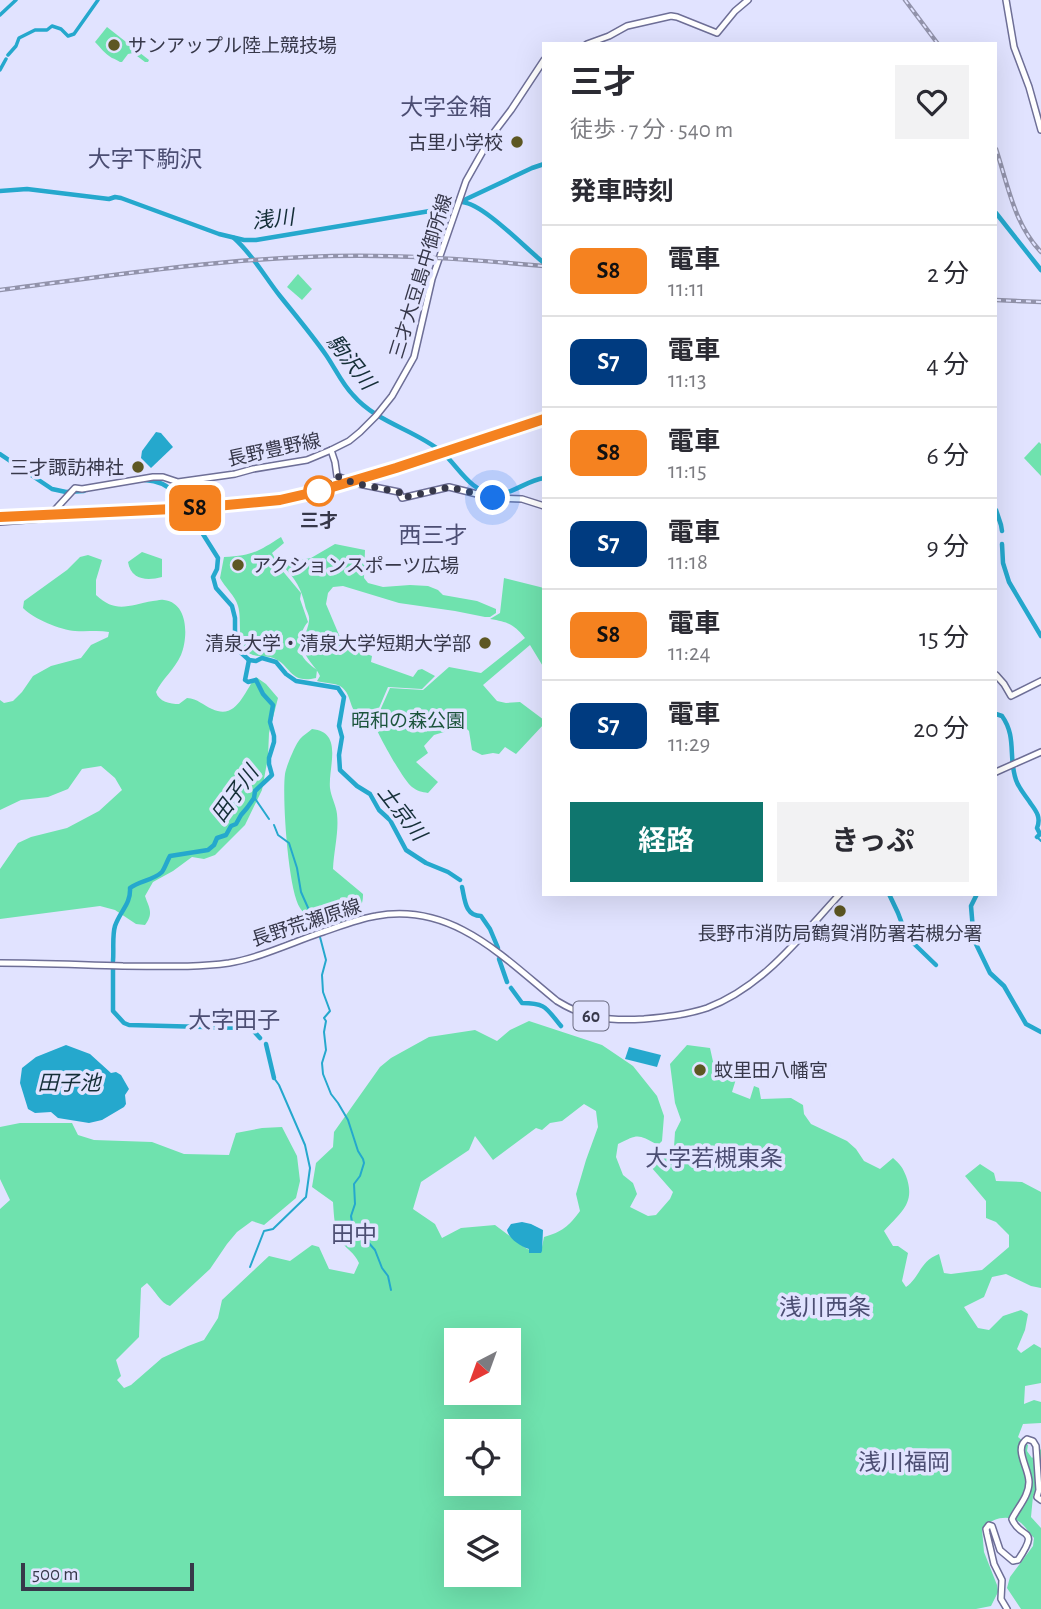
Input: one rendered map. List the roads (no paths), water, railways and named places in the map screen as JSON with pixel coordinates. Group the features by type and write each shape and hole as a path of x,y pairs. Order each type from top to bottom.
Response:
{"main road":[{"path":"592,42 636,23 671,16 717,33 748,0"},
{"path":"1006,0 1014,47 1041,130"},
{"name":"三才大豆島中御所線","path":"331,450 357,435 393,396 414,357 432,279 466,181 487,143 542,63"},
{"name":"長野豊野線","path":"0,522 51,518 53,512 75,488 153,477 178,482 210,479 307,460 331,450 337,476 354,483 399,492 402,498 449,487 493,498 526,500 542,505"},
{"path":"997,676 1011,696 1041,681"},
{"path":"997,772 1041,752"},
{"name":"長野荒瀬原線","path":"0,964 159,967 204,965 239,960 378,915 416,914 438,919 467,931 569,1008 609,1020 649,1018 679,1015 706,1008 745,988 774,964 838,896"},
{"path":"1007,1609 1001,1599 1002,1580 992,1559 986,1531 989,1525 992,1526 1000,1550 1013,1560 1018,1560 1030,1544 1029,1534 1015,1525 1012,1519 1028,1486 1028,1474 1020,1447 1027,1439 1034,1441 1036,1446 1039,1490 1037,1497 1041,1500"}],"water":[{"path":"156,432 161,433 173,447 151,468 141,458 142,451"},
{"name":"田子池","path":"66,1045 90,1054 111,1073 121,1075 129,1089 125,1095 124,1107 102,1120 89,1123 58,1118 51,1112 35,1113 28,1109 20,1083 22,1068 36,1057"},
{"path":"629,1047 661,1055 657,1067 625,1059"},
{"path":"522,1222 543,1230 541,1253 529,1253 529,1249 510,1236 507,1230 511,1224"}],"waterway":[{"path":"0,15 16,0"},
{"path":"8,55 19,38 35,30 47,30 52,26 61,29 68,36 74,34 98,0"},
{"path":"0,70 6,59"},
{"name":"浅川","path":"0,191 27,189 109,199 121,198 219,234 256,240 442,209 542,165"},
{"path":"462,202 493,218 542,261"},
{"name":"浅川","path":"997,214 1041,270"},
{"name":"駒沢川","path":"234,238 321,348 345,386 363,405 431,444 472,484 486,492 501,494 542,479"},
{"name":"田子川","path":"0,454 52,489 66,492 84,491"},
{"name":"田子川","path":"145,480 163,484 174,493 186,522 201,531 218,558 213,577 216,588 232,606 237,649 249,660"},
{"path":"997,513 1002,531"},
{"path":"1002,544 1003,563 1009,582 1041,636"},
{"name":"土京川","path":"249,660 262,658 276,662 296,681 338,688 344,697 339,726 342,737 340,770 370,794 379,810 390,820 406,850 460,880"},
{"name":"田子川","path":"113,961 115,926 127,903 130,888 159,875 170,856 208,850 217,838 226,835 231,826 236,824 254,798 255,791 272,775 269,758 274,742 270,722 273,705 256,680 245,680 249,660"},
{"path":"997,714 1002,716 1007,724 1017,783 1038,815 1037,828 1040,834 1037,837"},
{"path":"254,797 269,819"},
{"path":"274,825 278,835 289,843 301,892 319,931"},
{"path":"1037,837 1041,841"},
{"path":"462,887 469,910 481,916 498,948"},
{"path":"890,896 907,937 936,965"},
{"name":"駒沢川","path":"973,930 971,906 976,896"},
{"path":"320,937 326,960 322,975 323,992 330,1011 324,1018 326,1050 322,1063 323,1074 331,1094 348,1120 364,1163 354,1184 355,1204 351,1216 353,1228 358,1236 375,1250 388,1276 391,1290"},
{"name":"駒沢川","path":"975,942 990,973 1004,986 1026,1024 1041,1032"},
{"path":"499,959 507,982"},
{"path":"113,969 113,1011 124,1023 243,1028"},
{"path":"511,988 522,1003 545,1008 561,1026"},
{"path":"251,1028 260,1038"},
{"path":"266,1044 274,1078"},
{"path":"250,1267 264,1231 273,1229 306,1197 310,1168 305,1145 274,1078"}],"railway":[{"path":"905,0 936,42"},
{"path":"997,152 1018,217 1041,252"},
{"path":"0,290 191,266 306,257 396,256 542,266"},
{"path":"997,300 1041,302"},
{"path":"0,517 257,505 292,500 542,420"}],"train":[{"name":"S8","path":"0,517 195,508 280,500 382,473 542,420"}],"place":[{"name":"サンアップル陸上競技場","path":"114,45"},
{"name":"古里小学校","path":"517,142"},
{"name":"三才諏訪神社","path":"138,467"},
{"name":"三才","path":"319,491"},
{"name":"アクションスポーツ広場","path":"238,565"},
{"name":"清泉大学・清泉大学短期大学部","path":"485,643"},
{"name":"長野市消防局鶴賀消防署若槻分署","path":"840,911"},
{"name":"蚊里田八幡宮","path":"700,1070"}],"district":[{"name":"大字金箱","path":"446,107"},
{"name":"大字下駒沢","path":"145,159"},
{"name":"西三才","path":"433,535"},
{"name":"大字田子","path":"234,1020"},
{"name":"大字若槻東条","path":"714,1158"},
{"name":"田中","path":"354,1234"},
{"name":"浅川西条","path":"825,1307"},
{"name":"浅川福岡","path":"904,1462"}],"park label":[{"name":"昭和の森公園","path":"408,720"}]}
